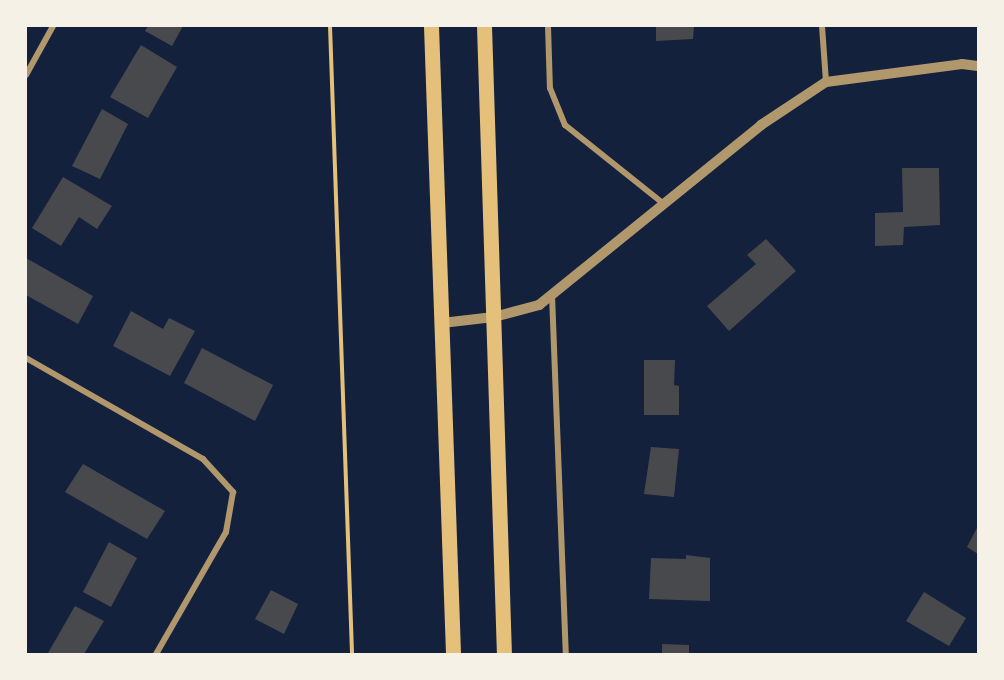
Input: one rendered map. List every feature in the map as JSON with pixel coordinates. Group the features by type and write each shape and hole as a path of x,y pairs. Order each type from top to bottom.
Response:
{"main road":[{"path":"431,26 453,654"},
{"path":"484,26 504,654"}],"street":[{"path":"26,75 53,26"},
{"path":"548,26 550,88 565,125 664,204"},
{"path":"822,26 826,82"},
{"path":"442,323 494,317 538,305 761,125 826,82 962,64 978,66"},
{"path":"552,294 566,654"},
{"path":"26,358 203,459 233,492 226,532 156,654"}],"path":[{"path":"330,26 352,654"}],"building":[{"path":"148,26 183,26 172,46 145,31"},
{"path":"656,26 694,26 693,39 656,41"},
{"path":"141,45 177,67 148,118 110,97"},
{"path":"102,109 128,124 100,179 72,166"},
{"path":"902,168 939,168 940,225 904,227 903,245 875,246 875,213 903,212"},
{"path":"63,177 112,206 97,229 79,217 61,246 32,228"},
{"path":"766,239 796,271 729,331 707,306 756,264 747,255"},
{"path":"26,258 93,296 78,324 26,295"},
{"path":"131,311 163,329 169,318 195,331 170,376 113,346"},
{"path":"202,348 273,385 255,421 184,383"},
{"path":"644,360 675,360 674,385 679,386 679,415 644,415"},
{"path":"651,447 679,449 674,497 644,494"},
{"path":"83,464 165,511 147,539 65,492"},
{"path":"978,526 978,554 967,547"},
{"path":"109,542 137,558 111,607 83,592"},
{"path":"686,555 710,558 710,601 649,599 651,558 686,559"},
{"path":"271,590 298,604 284,634 255,619"},
{"path":"924,592 966,618 949,646 906,621"},
{"path":"75,606 104,621 84,654 48,653"},
{"path":"662,644 689,645 689,654 662,654"}]}
